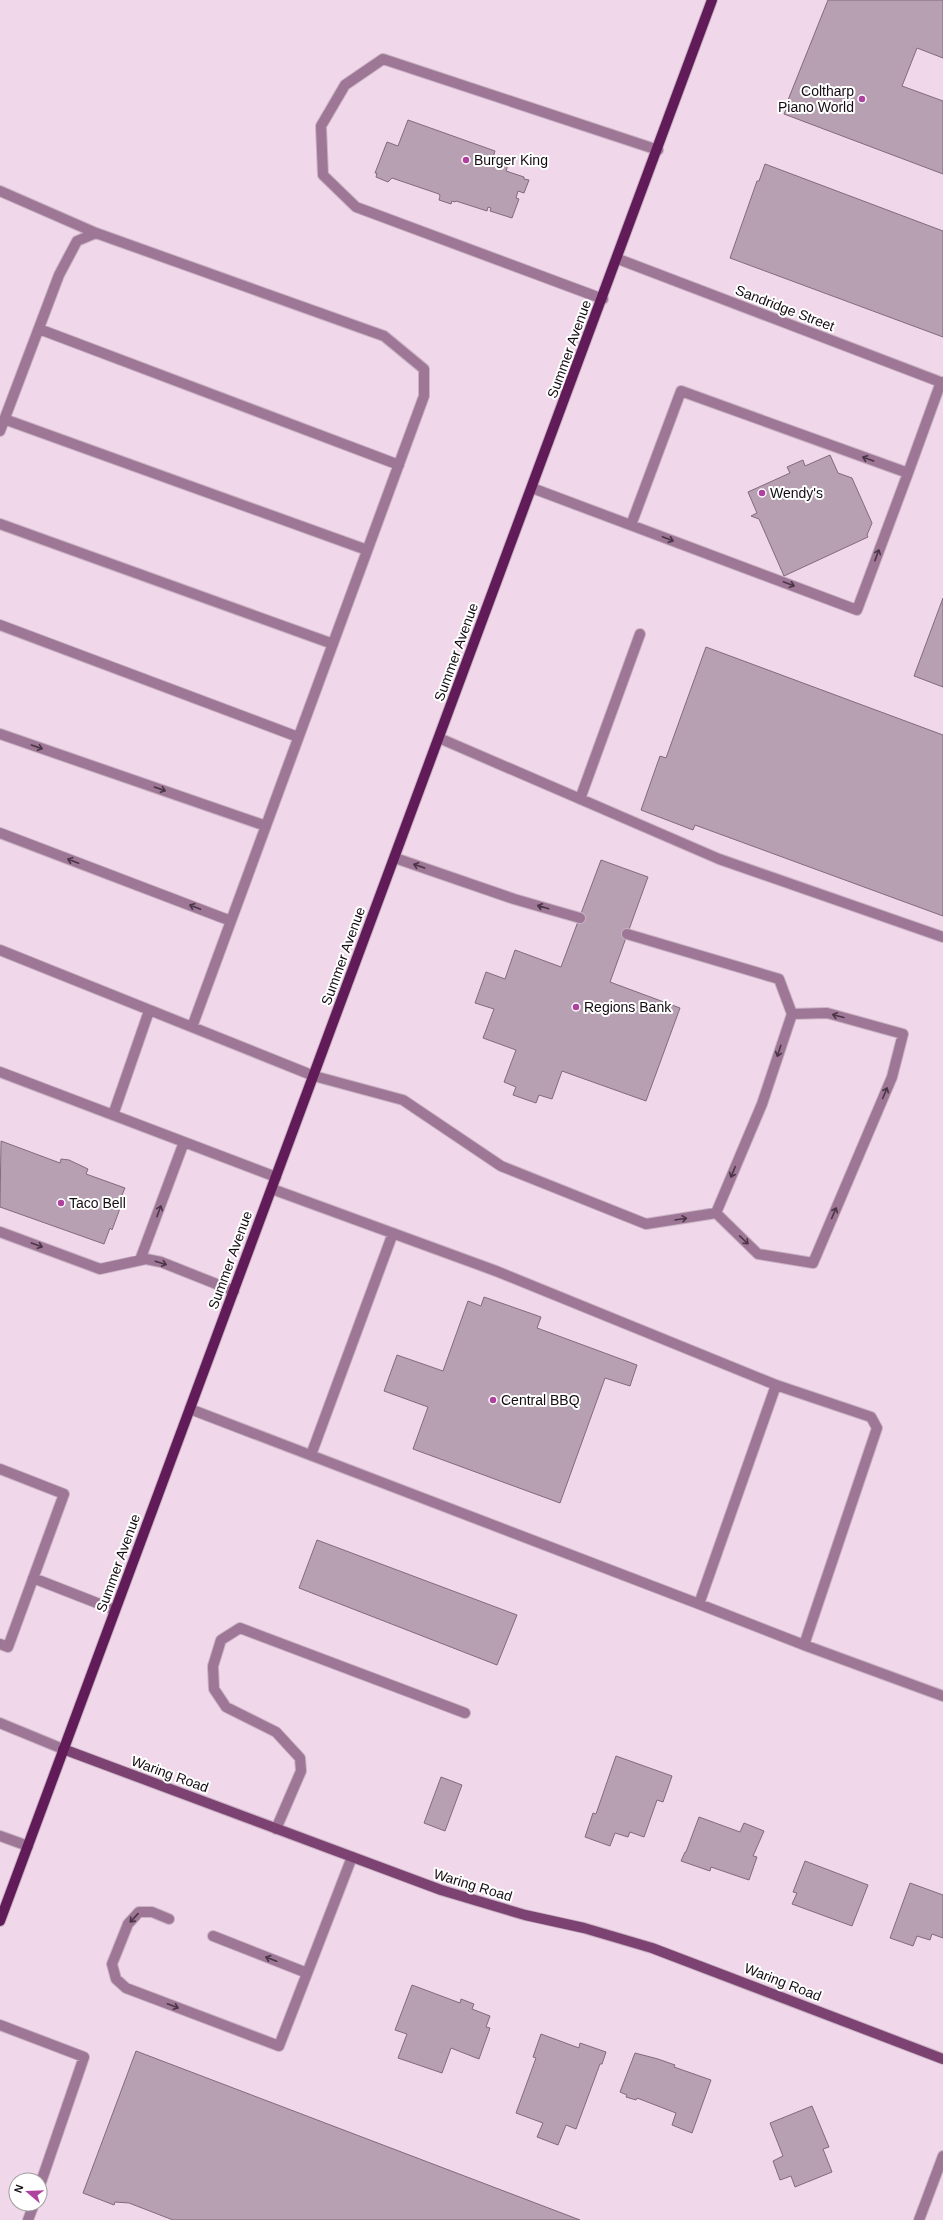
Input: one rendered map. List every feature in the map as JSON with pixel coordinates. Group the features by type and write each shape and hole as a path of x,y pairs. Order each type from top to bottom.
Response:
{"main road":[{"name":"Summer Avenue","path":"0,1921 618,259 712,0"},
{"name":"Waring Road","path":"63,1749 441,1890 525,1915 584,1928 652,1948 943,2059"}],"street":[{"path":"603,299 356,207 323,175 321,126 345,85 383,59 658,150"},
{"path":"0,191 96,233 384,336 424,369 424,396 192,1026"},
{"path":"0,431 59,275 77,241 96,233"},
{"name":"Sandridge Street","path":"618,259 942,382"},
{"path":"39,330 399,465"},
{"path":"532,488 857,610 942,382"},
{"path":"631,525 681,392 908,473"},
{"path":"4,419 367,550"},
{"path":"0,524 333,644"},
{"path":"0,625 298,737"},
{"path":"580,799 640,634"},
{"path":"0,734 266,826"},
{"path":"439,738 719,859 943,937"},
{"path":"0,833 231,921"},
{"path":"395,858 514,899 580,918"},
{"path":"627,934 779,979 792,1014 762,1104 716,1213"},
{"path":"0,950 314,1076 404,1100 501,1166 646,1224 716,1213"},
{"path":"112,1115 149,1011"},
{"path":"716,1213 758,1254 813,1263 892,1077 903,1034 827,1013 792,1014"},
{"path":"0,1072 276,1177"},
{"path":"140,1260 184,1142"},
{"path":"272,1189 560,1296 776,1385 871,1417 877,1428 804,1645"},
{"path":"0,1232 100,1269 146,1259 161,1262 234,1291"},
{"path":"311,1455 393,1233"},
{"path":"699,1604 776,1385"},
{"path":"190,1409 804,1645 943,1696"},
{"path":"0,1470 64,1494 8,1647 0,1644"},
{"path":"33,1578 115,1610"},
{"path":"276,1829 301,1771 300,1758 276,1732 226,1706 214,1688 213,1666 221,1640 240,1628 465,1713"},
{"name":"Waring Road","path":"0,1723 63,1749"},
{"path":"0,1836 28,1846"},
{"path":"169,1919 152,1912 139,1912 128,1924 112,1964 116,1979 126,1988 279,2046 352,1857"},
{"path":"213,1936 307,1973"},
{"path":"0,2025 84,2057 44,2172"},
{"path":"919,2220 943,2156"}],"building":[{"path":"828,0 943,0 943,58 917,48 902,86 943,101 943,174 784,114 790,100 788,100"},
{"path":"408,120 495,151 491,164 493,165 495,157 509,162 506,171 529,180 524,193 518,191 516,198 519,199 512,218 490,211 491,208 488,207 487,211 456,201 452,201 451,204 439,200 439,194 392,178 388,182 376,177 377,173 375,173 387,142 398,146"},
{"path":"765,164 943,231 943,337 730,258 757,181 759,181"},
{"path":"830,455 838,473 852,478 872,523 867,535 868,537 784,576 759,519 751,516 757,513 748,492 790,473 787,467 803,460 805,466"},
{"path":"943,598 943,687 914,676"},
{"path":"706,647 943,735 943,916 695,825 693,830 641,810 660,756 666,758"},
{"path":"601,860 648,877 610,982 680,1008 646,1101 562,1071 552,1099 539,1095 536,1103 513,1095 516,1087 504,1082 516,1050 483,1038 494,1009 475,1003 486,972 505,979 515,950 561,967"},
{"path":"1,1141 60,1163 61,1159 69,1160 88,1169 86,1174 125,1188 119,1202 122,1203 112,1230 110,1228 104,1244 0,1207"},
{"path":"484,1297 541,1317 537,1328 637,1365 630,1386 605,1378 560,1503 413,1449 428,1407 384,1391 397,1355 443,1371 468,1301 481,1306"},
{"path":"317,1540 517,1615 497,1665 299,1588"},
{"path":"616,1756 672,1776 663,1802 657,1800 644,1837 630,1832 628,1837 615,1833 610,1846 585,1837 593,1813 596,1814"},
{"path":"441,1777 462,1785 445,1831 424,1823"},
{"path":"699,1817 740,1832 744,1823 764,1831 753,1856 757,1857 749,1880 711,1867 710,1871 681,1861 686,1852"},
{"path":"805,1861 868,1885 852,1926 792,1904 797,1893 793,1892"},
{"path":"910,1883 943,1895 943,1938 932,1934 930,1940 917,1936 913,1946 890,1938"},
{"path":"412,1985 460,2003 461,1999 474,2004 472,2009 490,2016 486,2027 490,2028 479,2059 451,2048 442,2073 398,2058 407,2034 395,2030"},
{"path":"541,2034 579,2048 580,2043 606,2052 602,2064 600,2064 576,2129 566,2125 558,2145 537,2137 543,2123 516,2113 536,2058 533,2057"},
{"path":"136,2051 580,2220 173,2220 129,2203 115,2202 114,2205 83,2193"},
{"path":"635,2053 675,2065 674,2067 711,2080 692,2133 672,2125 676,2113 637,2098 636,2100 626,2097 627,2095 620,2092"},
{"path":"812,2106 829,2147 823,2149 832,2172 795,2187 791,2176 780,2180 773,2161 783,2156 770,2123"}],"place":[{"name":"Coltharp Piano World","path":"862,99"},
{"name":"Burger King","path":"466,160"},
{"name":"Wendy's","path":"762,493"},
{"name":"Regions Bank","path":"576,1007"},
{"name":"Taco Bell","path":"61,1203"},
{"name":"Central BBQ","path":"493,1400"}]}
